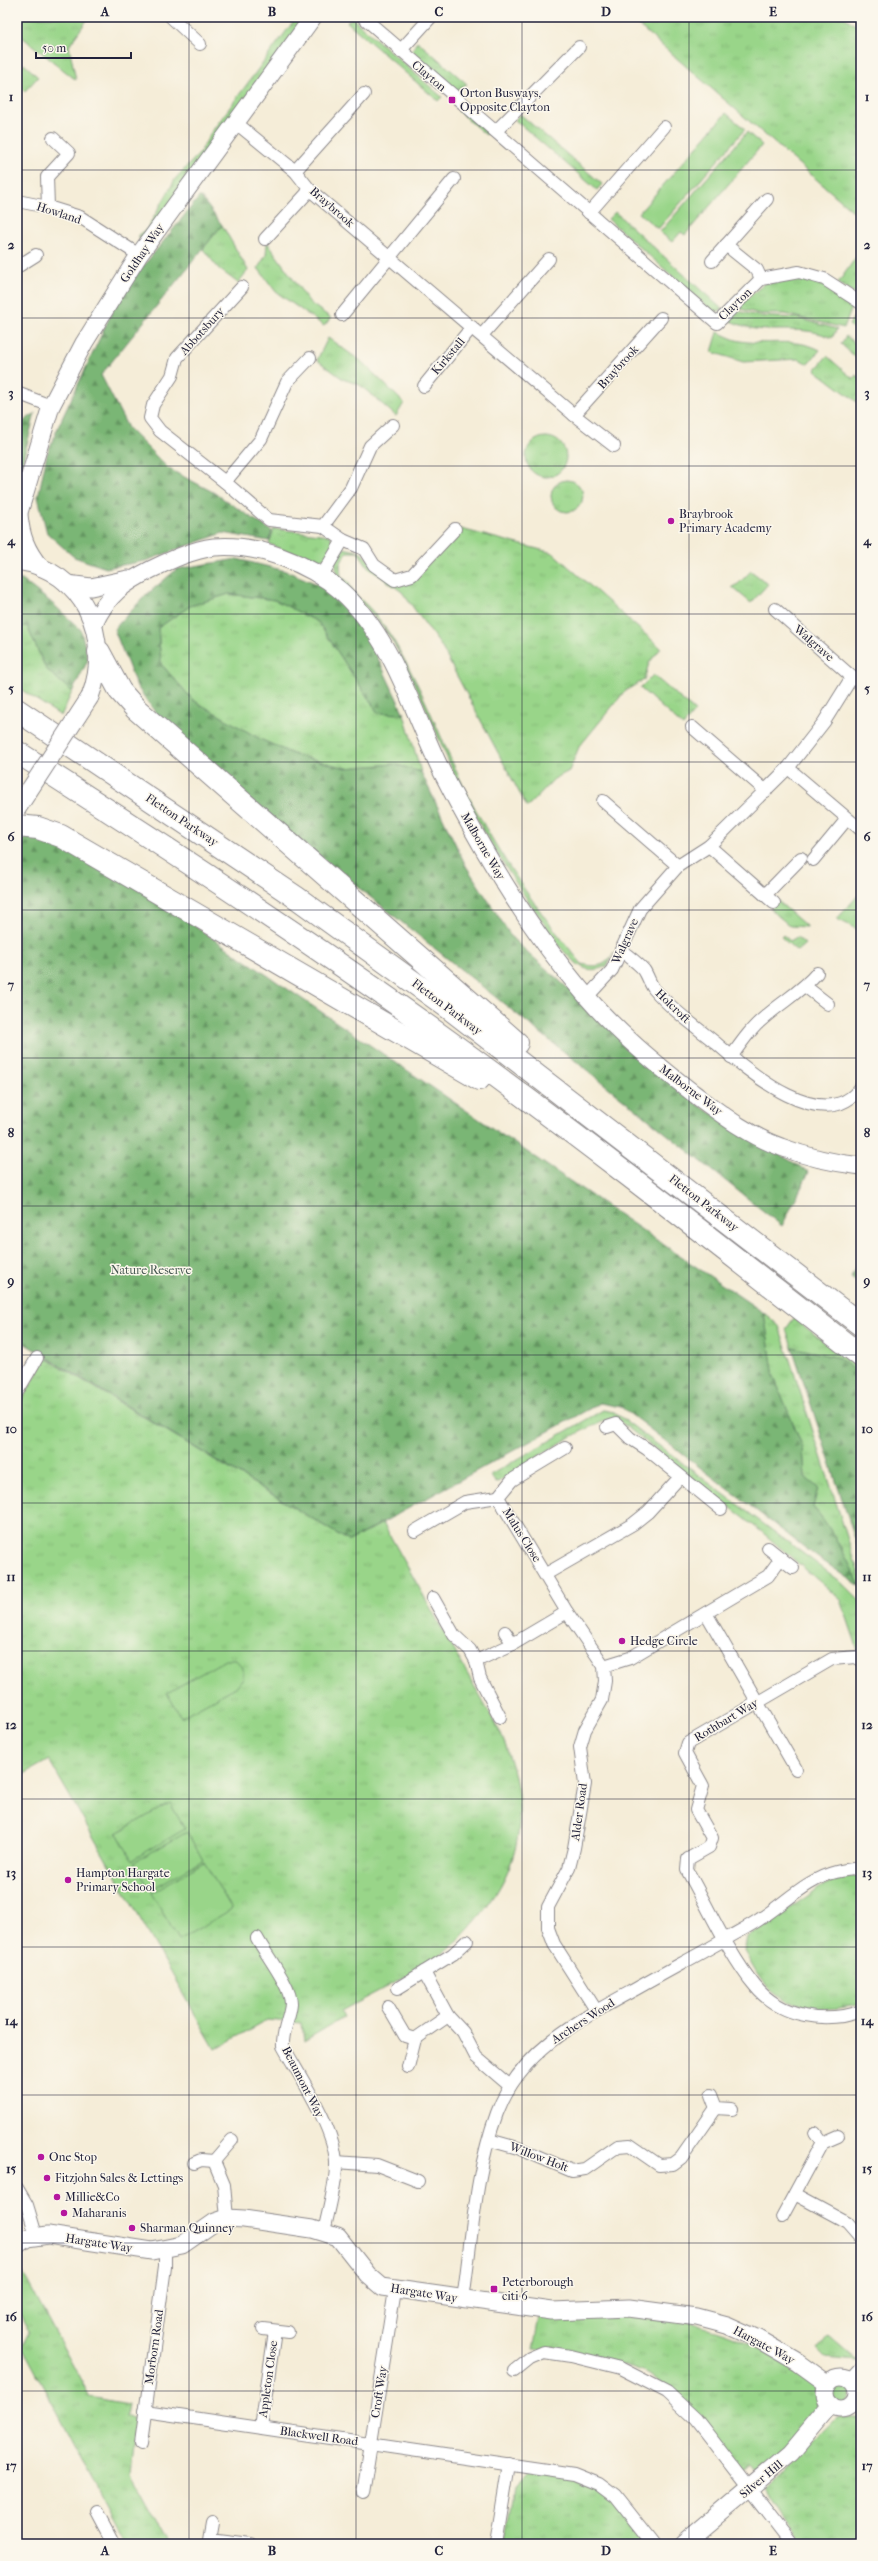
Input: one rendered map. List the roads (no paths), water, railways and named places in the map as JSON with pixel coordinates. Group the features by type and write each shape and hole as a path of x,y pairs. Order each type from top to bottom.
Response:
{"highway":[{"path":"99,652 120,691 136,709 666,1173"},
{"name":"Fletton Parkway","path":"17,710 298,898 449,1008 666,1173 861,1325"},
{"name":"Fletton Parkway","path":"17,752 283,926 433,1030 580,1138 861,1356"},
{"path":"17,826 38,828 61,836 580,1138"}],"street":[{"path":"171,17 200,44"},
{"name":"Goldhay Way","path":"40,567 28,552 21,534 18,517 51,406 84,343 139,255 312,17"},
{"name":"Clayton","path":"363,17 400,51 496,130 588,213 717,323 761,279 799,272 824,279 861,303"},
{"name":"Clayton","path":"400,51 431,17"},
{"path":"496,130 579,47"},
{"path":"295,171 364,94"},
{"name":"Braybrook","path":"235,122 295,171 310,190 574,415 614,446"},
{"path":"588,213 664,127"},
{"path":"48,207 47,177 69,153 53,138"},
{"path":"342,315 389,256 454,179"},
{"path":"265,239 310,190"},
{"path":"712,261 767,199"},
{"name":"Howland","path":"17,201 48,207 80,217 139,255"},
{"path":"726,246 757,270 761,279"},
{"path":"17,267 36,255"},
{"path":"477,331 549,259"},
{"name":"Abbotsbury","path":"242,287 178,358 172,376 153,405 150,418 160,432 225,482 269,520 323,526 343,540 364,549 374,565 395,580 412,575 455,529"},
{"name":"Braybrook","path":"574,415 662,318"},
{"name":"Kirkstall","path":"424,386 477,331"},
{"path":"225,482 261,439 287,382 310,358"},
{"path":"17,393 51,406"},
{"path":"323,526 351,488 370,446 393,425"},
{"path":"321,577 343,540"},
{"name":"Malborne Way","path":"94,624 103,606 117,590 137,577 192,552 214,548 234,547 257,551 281,558 301,565 340,590 373,630 407,691 438,764 480,843 523,910 587,997 660,1067 739,1126 779,1147 830,1162 861,1166"},
{"path":"17,561 40,567 67,584 83,602 94,624 99,652 96,683 90,697 17,808"},
{"name":"Malborne Way","path":"67,584 91,587 137,577"},
{"name":"Walgrave","path":"587,997 612,970 628,932 640,909 678,866 708,846 788,768 857,680 775,609"},
{"path":"692,727 766,791"},
{"path":"788,768 860,829"},
{"path":"603,801 678,866"},
{"path":"708,846 770,899 847,819"},
{"name":"Holcroft","path":"621,950 644,970 654,988 682,1016 731,1058 782,1092 795,1099 818,1106 833,1106 846,1102 861,1087"},
{"path":"731,1058 752,1029 765,1017 806,987 817,973"},
{"path":"806,987 828,1004"},
{"path":"17,1392 38,1358"},
{"path":"607,1427 616,1424 721,1509"},
{"path":"498,1497 512,1480 565,1448"},
{"path":"546,1574 633,1524 648,1512 680,1477"},
{"name":"Malus Close","path":"415,1531 465,1502 498,1497 546,1574 566,1612 604,1666"},
{"path":"768,1548 793,1568"},
{"path":"604,1666 630,1658 768,1576 780,1558"},
{"path":"434,1598 454,1635 470,1650 476,1661 480,1678 500,1717"},
{"path":"476,1661 513,1644 566,1612"},
{"path":"706,1613 796,1769"},
{"path":"505,1632 513,1644"},
{"name":"Rothbart Way","path":"725,1939 688,1870 688,1859 709,1847 712,1838 696,1810 703,1786 685,1753 688,1743 758,1701 832,1660 856,1657 861,1660"},
{"name":"Alder Road","path":"596,2010 554,1944 548,1928 548,1907 569,1868 574,1848 585,1784 580,1747 585,1730 602,1700 606,1681 604,1666"},
{"name":"Archers Wood","path":"463,2299 477,2195 489,2140 497,2113 510,2086 542,2048 568,2028 596,2010 760,1919 801,1890 834,1872 861,1868"},
{"name":"Beaumont Way","path":"257,1938 289,1992 291,2004 283,2034 283,2046 320,2112 336,2162 324,2232"},
{"path":"725,1939 755,1987 790,2012 819,2018 843,2018 861,2011"},
{"path":"398,1988 453,1954 467,1942"},
{"path":"424,1972 448,2016 463,2032 476,2057 510,2086"},
{"path":"388,2007 405,2036 415,2039"},
{"path":"408,2067 415,2039 448,2016"},
{"path":"711,2095 716,2108 732,2109"},
{"name":"Willow Holt","path":"489,2140 518,2148 572,2171 585,2169 618,2146 630,2145 659,2165 673,2164 681,2158 716,2108"},
{"path":"815,2133 822,2143"},
{"path":"782,2217 796,2194 822,2143 838,2136"},
{"path":"214,2161 232,2140"},
{"path":"194,2163 201,2160 214,2161"},
{"path":"214,2161 224,2185 227,2218"},
{"path":"336,2162 377,2165 418,2181"},
{"path":"17,2188 27,2205 36,2235 17,2245"},
{"path":"796,2194 847,2222 861,2238"},
{"name":"Hargate Way","path":"36,2235 48,2235 152,2251 164,2250 182,2245 215,2222 227,2218 244,2219 324,2232 338,2237 368,2275 378,2283 395,2290 552,2311 629,2308 697,2317 727,2325 758,2339 799,2363 828,2384"},
{"name":"Morborn Road","path":"141,2443 165,2267 164,2250"},
{"name":"Croft Way","path":"363,2494 395,2290"},
{"name":"Appleton Close","path":"263,2329 288,2332"},
{"name":"Appleton Close","path":"261,2428 275,2331"},
{"path":"514,2371 527,2353 544,2352 599,2362 620,2368 662,2389 696,2419 751,2487 793,2544"},
{"path":"856,2374 858,2405 843,2409 831,2405 825,2393 828,2384 841,2377 856,2374"},
{"name":"Silver Hill","path":"683,2544 791,2453 831,2405"},
{"name":"Blackwell Road","path":"145,2412 371,2443 574,2474 599,2484 615,2496 653,2544"},
{"path":"496,2544 509,2464"},
{"path":"97,2512 114,2544"},
{"path":"212,2522 209,2538 250,2544"}],"place":[{"name":"Orton Busways, Opposite Clayton","path":"452,100"},
{"name":"Braybrook Primary Academy","path":"671,521"},
{"name":"Hedge Circle","path":"622,1641"},
{"name":"Hampton Hargate Primary School","path":"68,1880"},
{"name":"One Stop","path":"41,2157"},
{"name":"Fitzjohn Sales & Lettings","path":"47,2178"},
{"name":"Millie&Co","path":"57,2197"},
{"name":"Maharanis","path":"64,2213"},
{"name":"Sharman Quinney","path":"132,2228"},
{"name":"Peterborough citi 6","path":"494,2289"}],"park label":[{"name":"Nature Reserve","path":"151,1270"}]}
